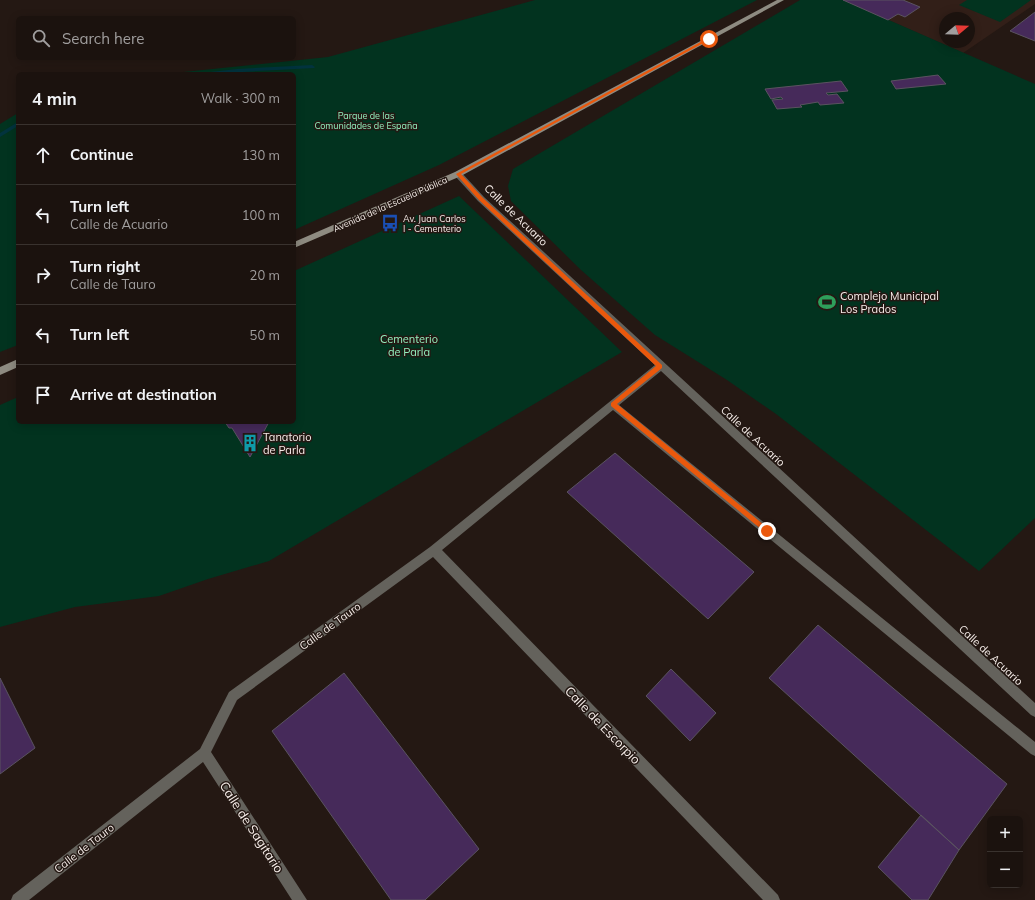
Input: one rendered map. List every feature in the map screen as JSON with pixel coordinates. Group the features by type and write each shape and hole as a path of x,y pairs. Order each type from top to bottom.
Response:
{"street":[{"name":"Avenida de la Escuela Pública","path":"296,244 458,174 781,0"},
{"name":"Calle de Acuario","path":"458,174 481,199 660,366 1035,711"},
{"path":"0,371 16,364"},
{"name":"Calle de Tauro","path":"18,900 204,753 234,696 434,550 660,366"},
{"path":"613,404 1035,750"},
{"name":"Calle de Escorpio","path":"434,550 773,900"},
{"name":"Calle de Sagitario","path":"204,753 300,900"}],"shaded area":[{"path":"843,0 1035,0 1035,4 975,45 975,12 939,12 939,42"},
{"path":"952,48 970,48 963,53"}],"green space":[{"name":"Parque de las Comunidades de España","path":"535,0 757,0 439,165 296,229 296,72 183,72 328,57"},
{"name":"Complejo Municipal Los Prados","path":"800,0 843,0 939,42 939,48 953,48 1035,84 1035,518 979,571 776,414 727,380 655,335 581,270 511,201 508,186 513,169"},
{"path":"967,0 1031,0 1000,22 959,5"},
{"path":"16,114 16,346 0,352 0,124"},
{"name":"Cementerio de Parla","path":"459,196 622,352 269,561 208,579 159,596 75,607 0,627 0,405 16,398 16,424 296,424 296,270"}],"building":[{"path":"843,0 903,0 920,7 905,17 898,14 888,20"},
{"path":"1035,12 1035,41 1010,31"},
{"path":"938,75 946,84 896,89 891,81"},
{"path":"841,81 848,91 826,93 828,95 837,94 844,103 820,105 818,102 800,105 802,107 777,109 772,100 783,99 781,97 771,99 765,89"},
{"name":"Tanatorio de Parla","path":"226,424 268,424 250,457 232,428 229,428"},
{"path":"615,453 754,572 708,619 567,492"},
{"path":"818,625 1007,784 959,850 769,678"},
{"path":"671,669 716,713 690,741 646,696"},
{"path":"344,673 479,849 425,900 391,900 272,731"},
{"path":"0,678 35,748 0,774"},
{"path":"921,815 959,850 928,900 912,900 878,867"}],"waterway":[{"path":"228,72 312,67"},
{"path":"0,135 16,125"}],"place":[{"name":"Av. Juan Carlos I - Cementerio","path":"390,223"},
{"name":"Complejo Municipal Los Prados","path":"827,302"},
{"name":"Tanatorio de Parla","path":"250,443"}],"route":[{"path":"709,39 458,174 481,199 660,366 613,404 767,531"}]}
